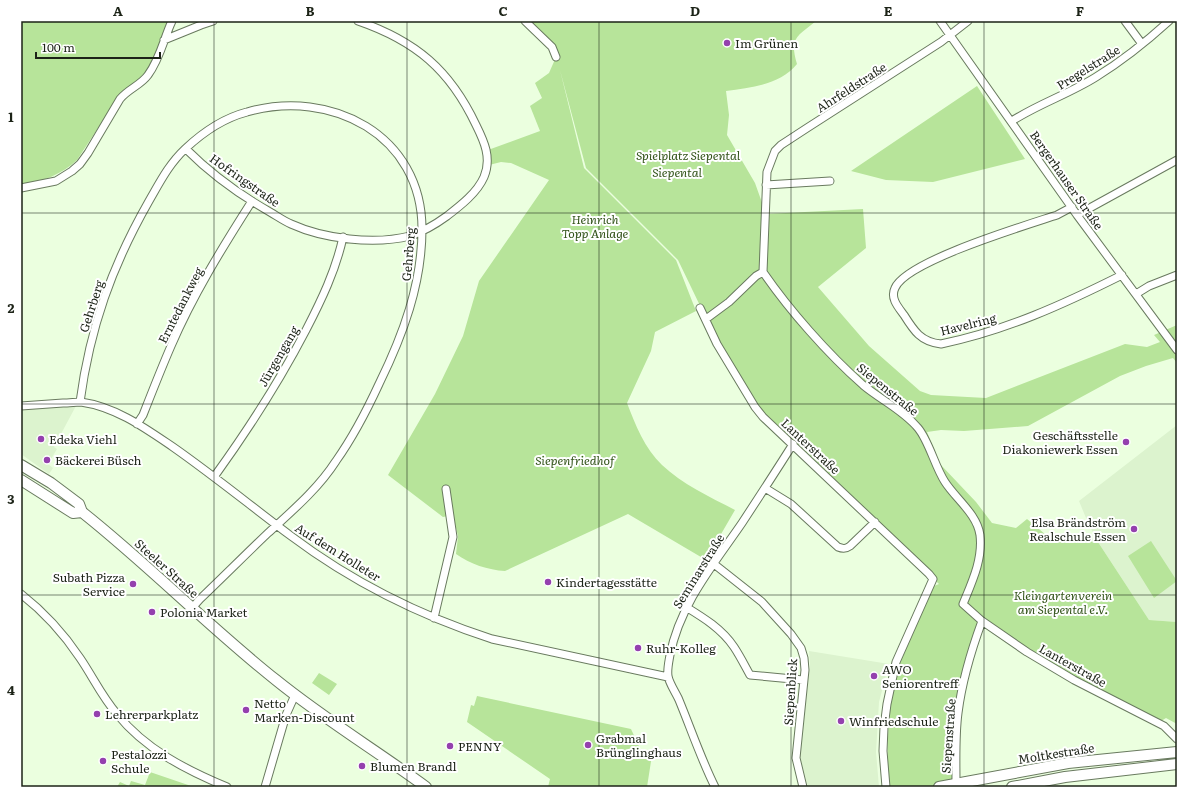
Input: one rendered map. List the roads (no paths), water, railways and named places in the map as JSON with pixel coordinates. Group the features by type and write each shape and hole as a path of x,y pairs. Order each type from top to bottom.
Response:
{"main road":[{"name":"Steeler Straße","path":"21,465 51,483 79,504 82,512 122,545 245,655 295,695 426,787"},
{"name":"Steeler Straße","path":"21,480 73,513 82,512"},
{"name":"Moltkestraße","path":"939,787 1068,763 1177,752"},
{"path":"1013,787 1065,777 1177,764"}],"street":[{"path":"21,188 56,181 80,164 120,99 124,94 141,83 149,74 172,21"},
{"path":"164,40 213,21"},
{"name":"Hofringstraße","path":"186,149 197,160 252,201 291,224 322,234 343,237 382,239 411,235 439,222 472,193 484,176 487,158 484,140 457,90 439,68 422,53 401,39 358,21"},
{"path":"525,21 552,47 556,57"},
{"name":"Bergerhauser Straße","path":"940,21 1077,215 1177,350"},
{"name":"Ahrfeldstraße","path":"763,272 766,172 775,151 781,145 941,42 968,21"},
{"path":"1125,21 1142,44"},
{"name":"Pregelstraße","path":"1012,121 1096,77 1116,64 1170,21"},
{"name":"Gehrberg","path":"80,402 86,360 99,310 113,273 131,232 152,195 168,168 186,149 212,128 230,119 251,111 280,106 299,105 321,108 344,115 362,123 391,145 404,162 412,178 418,195 422,230 419,269 411,307 391,360 362,418 336,462 305,498 192,608"},
{"path":"1077,215 1177,160"},
{"path":"766,185 830,181"},
{"name":"Erntedankweg","path":"137,424 143,414 171,346 193,300 230,234 252,201"},
{"name":"Havelring","path":"1072,207 1057,215 927,262 910,273 895,287 894,297 896,304 918,334 932,343 941,344 991,331 1039,314 1122,275"},
{"name":"Jürgengang","path":"214,477 284,372 326,288 339,253 343,237"},
{"path":"706,319 729,302 756,276 763,272"},
{"name":"Siepenstraße","path":"763,272 786,303 826,348 863,384 899,411 918,428 944,481 974,520 980,535 980,554 977,570 963,604"},
{"path":"1136,294 1149,286 1177,275"},
{"name":"Lanterstraße","path":"700,308 718,344 755,407 763,417 875,522 933,579 896,662 887,704 884,727 883,751 886,787"},
{"name":"Auf dem Holleter","path":"21,406 80,402 110,410 137,424 214,477 277,525 346,572 373,588 434,618 492,639 668,677"},
{"name":"Seminarstraße","path":"668,677 668,667 672,647 686,607 793,444"},
{"path":"765,488 791,504 838,547 846,549 875,522"},
{"path":"434,618 454,538 446,489"},
{"name":"Siepenblick","path":"714,564 762,602 791,634 801,648 804,658 804,680 796,758 802,787"},
{"path":"21,594 52,622 67,640 116,714 133,732 153,748 182,766 227,787"},
{"name":"Lanterstraße","path":"963,604 982,621 1027,652 1056,670 1164,726 1177,739"},
{"path":"686,607 706,619 728,639 750,675 804,680"},
{"name":"Siepenstraße","path":"956,783 956,743 961,693 972,648 982,621"},
{"path":"668,677 678,698 704,765 715,787"},
{"path":"264,787 286,715 295,695"}],"place":[{"name":"Im Grünen","path":"727,43"},
{"name":"Edeka Viehl","path":"41,439"},
{"name":"Geschäftsstelle Diakoniewerk Essen","path":"1126,442"},
{"name":"Bäckerei Büsch","path":"47,460"},
{"name":"Elsa Brändström Realschule Essen","path":"1134,529"},
{"name":"Kindertagesstätte","path":"548,582"},
{"name":"Subath Pizza Service","path":"133,584"},
{"name":"Polonia Market","path":"152,612"},
{"name":"Ruhr-Kolleg","path":"638,648"},
{"name":"AWO Seniorentreff","path":"874,676"},
{"name":"Netto Marken-Discount","path":"246,710"},
{"name":"Lehrerparkplatz","path":"97,714"},
{"name":"Winfriedschule","path":"841,721"},
{"name":"Grabmal Brünglinghaus","path":"588,745"},
{"name":"PENNY","path":"450,746"},
{"name":"Pestalozzi Schule","path":"103,761"},
{"name":"Blumen Brandl","path":"362,766"}],"park label":[{"name":"Spielplatz Siepental","path":"688,155"},
{"name":"Siepental","path":"677,172"},
{"name":"Heinrich Topp Anlage","path":"595,226"},
{"name":"Siepenfriedhof","path":"575,460"},
{"name":"Kleingartenverein am Siepental e.V.","path":"1063,602"}]}
